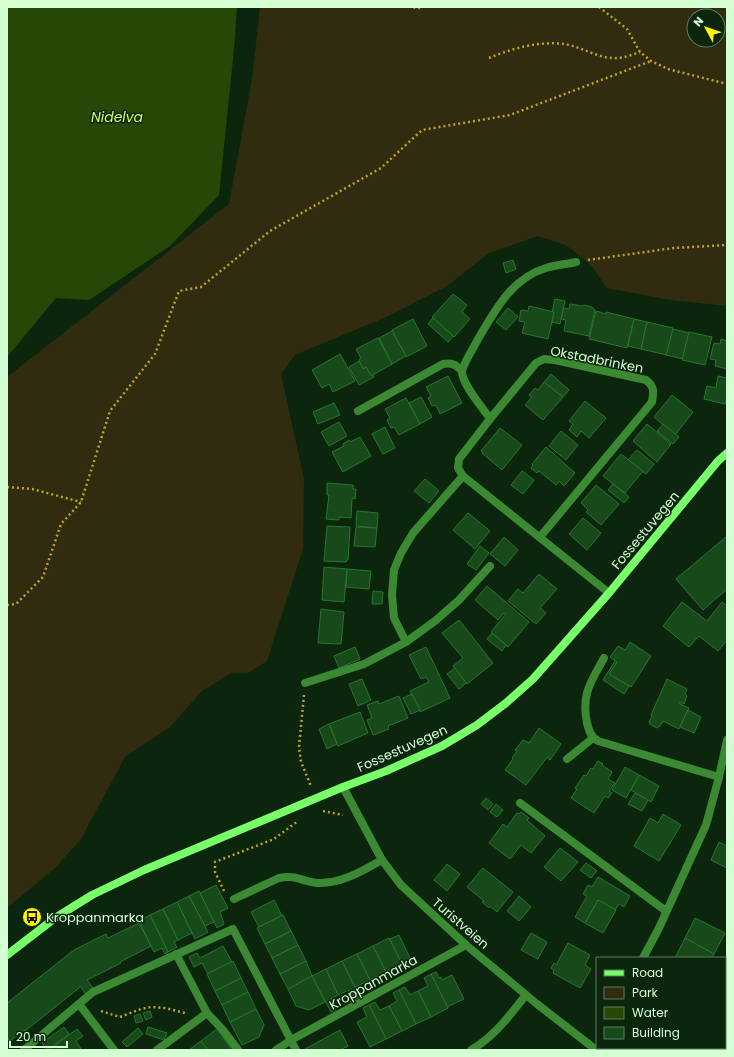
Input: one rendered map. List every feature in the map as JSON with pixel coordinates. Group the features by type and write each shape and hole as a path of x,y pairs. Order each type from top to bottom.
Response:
{"street":[{"path":"462,371 468,356 499,304 509,291 526,278 545,268 576,262"},
{"name":"Okstadbrinken","path":"463,476 458,468 459,459 536,363 544,359 555,360 646,380 652,385 654,392 652,402 540,537"},
{"path":"358,411 449,362 456,365 462,371 466,383 490,419"},
{"name":"Fossestuvegen","path":"7,955 55,918 92,895 144,870 343,787 386,771 442,746 477,725 506,703 533,679 609,593 727,453"},
{"path":"406,642 394,618 392,595 394,570 412,533 463,476 609,593"},
{"path":"305,683 364,664 406,642 435,621 459,600 490,566"},
{"path":"604,658 587,692 584,709 593,738 598,741 719,777"},
{"path":"567,759 593,738"},
{"path":"643,957 706,825 719,777 724,767 727,740"},
{"name":"Turistveien","path":"343,787 382,860 401,885 466,945 526,995 596,1048"},
{"path":"520,803 666,911"},
{"path":"234,899 279,878 292,877 317,883 328,883 352,876 382,860"},
{"path":"24,1050 93,992 233,929 296,1050"},
{"name":"Kroppanmarka","path":"276,1050 466,945"},
{"path":"176,954 204,1015 223,1030 238,1050"},
{"path":"471,1050 481,1047 526,995"},
{"path":"79,1004 114,1050"},
{"path":"158,1050 204,1015"}],"path":[{"path":"414,7 416,9 423,7"},
{"path":"599,7 626,29 640,52 651,61 668,69 727,84"},
{"path":"489,58 514,48 551,43 566,44 613,58 625,57 640,52"},
{"path":"7,605 16,604 43,576 61,524 81,502 110,411 155,354 179,291 201,287 270,231 381,168 422,130 510,115 651,61"},
{"path":"576,262 674,248 727,245"},
{"path":"7,487 32,489 81,502"},
{"path":"305,683 299,747 301,762 311,786"},
{"path":"321,810 360,818"},
{"path":"225,892 215,872 215,862 274,839 304,817"},
{"path":"79,1004 120,1017 141,1009 151,1008 166,1008 204,1015"}],"green space":[{"path":"260,7 727,7 727,306 670,300 607,288 591,265 566,245 538,236 489,253 447,286 384,318 295,355 281,374 304,479 303,549 267,661 248,673 231,673 202,691 170,727 125,757 81,839 56,867 7,908 7,377 229,204 252,79"},
{"path":"727,1021 727,1050 701,1050 726,1049"}],"water":[{"name":"Nidelva","path":"7,7 237,7 219,195 170,246 89,300 56,298 7,357"}],"building":[{"path":"513,260 516,269 506,273 503,263"},
{"path":"453,294 467,305 462,312 470,319 454,337 432,317"},
{"path":"555,299 565,301 560,324 552,322 554,312 552,312"},
{"path":"570,304 584,305 592,307 595,310 589,336 564,331 566,320 561,319 564,308 569,309"},
{"path":"529,306 554,312 548,339 522,333 525,322 519,321 521,310 528,311"},
{"path":"508,308 518,317 506,330 496,322"},
{"path":"596,311 634,319 627,348 589,339"},
{"path":"433,318 453,336 448,342 428,324"},
{"path":"413,319 427,346 406,357 392,330"},
{"path":"634,319 647,322 641,349 628,346"},
{"path":"647,322 673,328 667,355 641,349"},
{"path":"673,329 689,333 683,359 666,355"},
{"path":"392,331 406,356 392,364 379,338"},
{"path":"689,332 712,337 705,365 682,360"},
{"path":"378,338 392,364 371,376 366,367 363,369 359,360 361,358 356,349"},
{"path":"721,339 727,341 727,369 715,366 716,360 710,359 714,343 720,344"},
{"path":"340,354 355,381 333,392 329,384 322,388 312,370"},
{"path":"359,361 363,369 366,367 371,376 373,375 374,377 359,385 349,367"},
{"path":"551,374 569,390 563,397 544,382"},
{"path":"448,376 462,403 440,414 436,405 432,406 428,398 431,396 426,387"},
{"path":"718,376 727,378 727,398 725,404 704,399 707,386 716,388"},
{"path":"544,382 563,397 543,420 525,405 532,397 529,395 535,388 538,390"},
{"path":"672,395 693,412 675,435 654,417"},
{"path":"421,397 432,417 420,424 409,403"},
{"path":"406,398 420,424 399,435 394,427 391,428 387,420 390,418 385,409"},
{"path":"585,401 606,418 589,438 581,431 577,437 569,430 573,424 569,421"},
{"path":"334,403 340,415 318,424 313,412"},
{"path":"339,422 347,436 329,446 321,432"},
{"path":"647,424 671,444 657,462 633,441"},
{"path":"663,424 679,437 673,444 657,431"},
{"path":"385,427 395,448 383,454 372,434"},
{"path":"500,428 522,445 502,470 481,451"},
{"path":"561,431 578,445 566,460 549,446"},
{"path":"360,437 371,456 343,472 332,452 344,446 343,444 349,440 350,442"},
{"path":"546,447 575,473 564,486 559,481 556,485 539,471 537,473 531,468 533,465 532,464"},
{"path":"637,450 654,464 646,474 628,460"},
{"path":"621,454 643,471 625,493 603,476"},
{"path":"522,471 534,480 523,494 511,485"},
{"path":"425,479 439,491 429,503 414,491"},
{"path":"327,483 353,485 353,489 356,489 355,499 352,498 351,518 339,517 339,520 326,519 329,495 327,495"},
{"path":"613,484 629,497 624,503 608,490"},
{"path":"596,485 619,504 601,525 586,512 588,510 581,503"},
{"path":"357,511 378,513 377,528 356,526"},
{"path":"468,513 490,531 475,549 453,530"},
{"path":"583,518 601,533 587,550 569,534"},
{"path":"327,526 350,527 348,560 346,562 324,561"},
{"path":"356,527 377,528 375,547 354,546"},
{"path":"727,536 727,589 703,610 676,579"},
{"path":"504,537 518,550 505,566 490,554"},
{"path":"480,546 489,553 476,570 467,564"},
{"path":"324,567 347,569 344,602 322,600"},
{"path":"347,569 371,571 369,589 346,587"},
{"path":"539,574 557,589 540,608 546,613 536,624 508,601 518,589 523,593"},
{"path":"487,586 529,622 508,647 491,632 506,614 504,613 498,620 475,600"},
{"path":"373,591 383,592 382,604 372,604"},
{"path":"682,602 707,621 722,602 727,606 727,640 718,651 699,636 689,647 663,626"},
{"path":"321,609 344,612 341,644 318,643"},
{"path":"459,620 493,663 467,684 453,666 463,658 442,633"},
{"path":"492,633 506,645 502,651 487,639"},
{"path":"630,642 651,656 631,687 609,674 617,662 610,657 618,646 625,650"},
{"path":"355,647 360,659 339,668 334,656"},
{"path":"426,647 450,698 420,712 410,691 429,682 426,677 421,679 409,655"},
{"path":"615,661 617,662 609,674 629,686 624,694 603,680"},
{"path":"455,668 466,683 459,689 447,674"},
{"path":"362,679 371,700 358,706 349,684"},
{"path":"667,679 687,689 685,694 687,696 684,704 680,702 680,704 689,708 679,729 663,721 657,728 649,722"},
{"path":"412,694 420,710 411,714 403,698"},
{"path":"399,696 408,718 388,726 389,729 373,735 367,720 372,718 367,705 378,701 379,704"},
{"path":"688,710 701,717 694,733 680,727"},
{"path":"360,712 368,733 338,746 329,724"},
{"path":"329,724 337,744 327,749 319,729"},
{"path":"539,728 561,744 550,760 547,757 526,785 505,770 517,751 515,750 523,740 529,743"},
{"path":"598,761 612,772 608,779 615,783 609,791 612,793 608,798 605,796 594,813 571,798 577,789 575,788 584,775 586,776 591,768 593,769"},
{"path":"625,767 639,775 626,798 612,790"},
{"path":"639,775 659,786 651,802 631,790"},
{"path":"635,793 648,800 642,811 628,804"},
{"path":"486,798 493,804 488,810 481,804"},
{"path":"496,804 503,810 497,817 490,812"},
{"path":"521,812 529,818 527,820 545,836 531,853 521,845 510,859 489,843 503,824 507,827 517,813 519,814"},
{"path":"663,814 681,825 659,861 634,846 650,818 658,823"},
{"path":"719,842 727,846 727,868 711,860"},
{"path":"560,848 578,862 561,881 544,867"},
{"path":"586,863 597,871 591,878 580,870"},
{"path":"447,864 460,874 447,891 434,880"},
{"path":"483,868 513,892 497,912 490,906 489,908 482,902 484,901 467,887"},
{"path":"598,877 630,896 624,907 619,904 615,910 598,900 585,923 575,917 587,896 583,894 588,885 592,887"},
{"path":"216,885 228,908 220,912 224,924 217,928 200,893"},
{"path":"199,891 214,922 205,926 189,896"},
{"path":"189,896 208,932 195,939 177,902"},
{"path":"519,896 531,907 519,921 507,911"},
{"path":"274,900 282,916 259,927 251,912"},
{"path":"598,900 616,910 603,933 585,923"},
{"path":"177,902 192,933 178,940 163,909"},
{"path":"163,909 178,940 174,942 177,947 168,952 150,915"},
{"path":"150,915 168,952 165,954 162,948 154,952 139,921"},
{"path":"283,915 291,931 265,944 257,928"},
{"path":"695,918 725,933 714,954 685,938"},
{"path":"139,923 151,946 87,980 93,988 86,994 80,986 25,1031 24,1030 10,1041 7,1037 7,1003 74,950 106,934 108,938"},
{"path":"291,931 298,945 272,958 265,944"},
{"path":"531,933 547,942 538,959 521,950"},
{"path":"399,935 410,958 401,963 390,939"},
{"path":"389,938 402,964 386,972 373,946"},
{"path":"685,938 714,954 712,957 676,957"},
{"path":"568,943 590,955 585,965 591,969 580,988 553,973 554,970 551,968 554,963 557,965 558,964 557,963"},
{"path":"298,945 306,961 280,974 272,958"},
{"path":"223,946 232,962 208,974 202,963 194,967 189,957 197,953 200,958"},
{"path":"373,946 386,972 370,980 357,954"},
{"path":"357,954 370,980 355,987 342,961"},
{"path":"233,961 241,978 215,991 207,974"},
{"path":"306,961 312,976 288,989 280,974"},
{"path":"342,961 360,997 354,1000 349,990 338,995 326,969"},
{"path":"326,969 338,995 331,999 336,1010 331,1012 312,976"},
{"path":"436,972 442,980 452,975 464,999 447,1007 431,974"},
{"path":"431,974 448,1008 431,1017 418,991 428,986 424,978"},
{"path":"312,976 325,1002 309,1010 296,1006 288,989"},
{"path":"241,978 248,992 222,1005 215,991"},
{"path":"405,987 410,995 418,991 431,1017 416,1024 399,990"},
{"path":"399,990 416,1024 402,1031 389,1006 397,1001 393,993"},
{"path":"248,992 256,1009 230,1022 222,1005"},
{"path":"375,1002 380,1010 389,1006 402,1031 386,1039 369,1005"},
{"path":"369,1005 386,1039 370,1047 357,1022 367,1017 363,1008"},
{"path":"256,1009 264,1025 259,1037 242,1045 230,1022"},
{"path":"150,1011 152,1017 146,1020 143,1013"},
{"path":"140,1014 143,1021 136,1023 134,1016"},
{"path":"64,1027 69,1034 47,1050 42,1043"},
{"path":"148,1027 167,1033 164,1040 146,1034"},
{"path":"138,1028 143,1034 127,1047 122,1042"},
{"path":"77,1029 83,1036 76,1041 81,1049 49,1050"},
{"path":"217,1029 232,1050 208,1050 201,1041"},
{"path":"340,1030 348,1046 340,1050 305,1050 305,1049"},
{"path":"201,1041 208,1050 189,1050"},
{"path":"650,1049 674,1049 674,1050"}],"place":[{"name":"Kroppanmarka","path":"32,917"}]}
